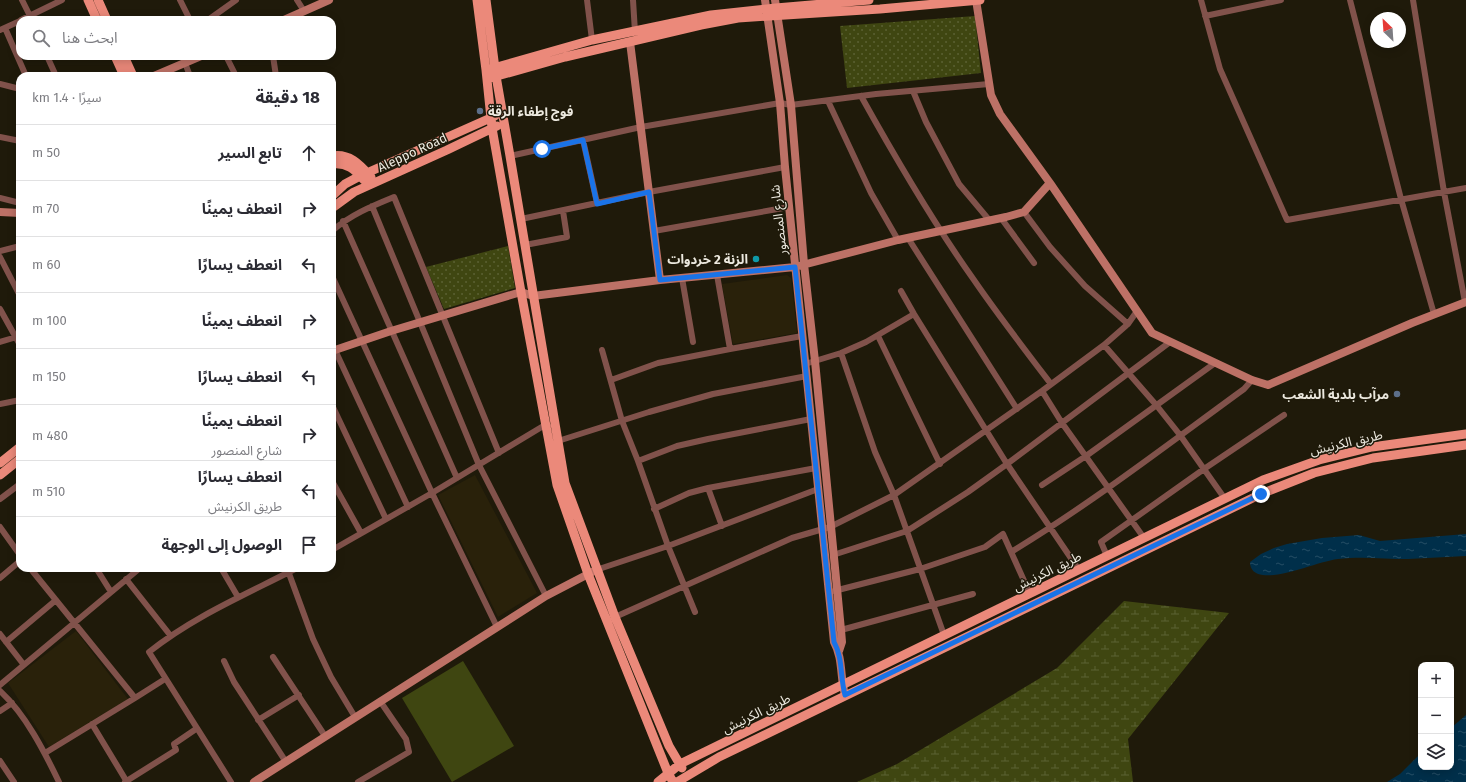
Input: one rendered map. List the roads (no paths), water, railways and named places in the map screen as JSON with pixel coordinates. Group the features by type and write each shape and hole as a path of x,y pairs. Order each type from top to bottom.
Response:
{"main road":[{"path":"88,0 95,16"},
{"path":"98,0 105,16"},
{"path":"477,0 491,73 504,123 565,483 592,572 615,617 669,746 687,779"},
{"path":"486,0 491,73 492,128 556,485 592,572 668,773 673,782"},
{"path":"776,8 869,0"},
{"path":"491,73 592,40 711,15 766,8 880,10 980,0"},
{"path":"491,73 701,25 738,18 766,8"},
{"path":"117,60 122,72"},
{"path":"126,60 131,72"},
{"name":"Aleppo Road","path":"336,193 350,181 364,174 502,113"},
{"name":"Aleppo Road","path":"336,205 354,192 504,123"},
{"path":"336,156 344,156 357,163 372,184"},
{"path":"336,164 341,163 364,174"},
{"name":"طريق الكرنيش","path":"658,782 680,764 1263,480 1319,460 1372,447 1466,434"},
{"name":"طريق الكرنيش","path":"677,782 687,779 719,757 800,717 1261,494 1314,473 1373,458 1466,445"},
{"path":"0,463 16,450"},
{"path":"0,475 16,462"},
{"path":"797,707 800,717"}],"street":[{"path":"22,0 30,16"},
{"path":"34,16 62,0"},
{"path":"180,0 188,16"},
{"path":"297,0 304,11"},
{"path":"293,16 329,0"},
{"path":"587,0 592,40"},
{"path":"633,0 635,32"},
{"path":"976,0 991,95 1000,114 1050,183 1152,333 1252,380 1268,385 1465,302 1444,192 1413,0"},
{"path":"1201,0 1220,69 1287,220 1466,188"},
{"path":"1206,16 1280,0"},
{"path":"1350,0 1401,199 1434,314"},
{"path":"213,16 232,1"},
{"name":"شارع المنصور","path":"766,8 780,103 785,167 818,489 833,555 834,642 839,651"},
{"name":"شارع المنصور","path":"776,8 791,105 804,264 815,361 826,528 833,592 841,630 842,642 839,651 842,685 845,695"},
{"path":"16,22 2,29 16,56"},
{"path":"630,42 660,280"},
{"path":"18,60 24,72"},
{"path":"49,60 54,72"},
{"path":"164,72 192,60"},
{"path":"228,60 234,72"},
{"path":"274,60 275,72"},
{"path":"185,63 188,72"},
{"path":"0,84 16,88"},
{"path":"510,156 641,127 780,103 791,105 861,96 989,84"},
{"path":"913,91 926,122 959,184 990,221"},
{"path":"861,96 892,153 941,231 974,280 1051,384"},
{"path":"828,101 839,128 871,193 898,240"},
{"path":"0,137 16,139"},
{"path":"583,140 597,204"},
{"path":"521,219 649,192 785,167"},
{"path":"336,350 419,322 521,292 534,296 660,280 795,267 898,240 990,221 1024,212 1050,183"},
{"path":"336,227 343,221 372,206 394,197 499,453"},
{"path":"0,198 16,202"},
{"path":"372,206 479,465 546,596"},
{"path":"654,231 789,206"},
{"path":"525,245 567,237 563,211"},
{"path":"0,212 16,213"},
{"path":"1024,212 1050,248 1085,286 1128,324"},
{"path":"1001,218 1034,263"},
{"path":"343,221 457,478"},
{"path":"908,238 1017,409"},
{"path":"0,251 16,247"},
{"path":"0,257 16,288"},
{"path":"717,274 730,349"},
{"path":"682,278 693,342"},
{"path":"336,284 432,493 497,627"},
{"path":"901,291 1007,464 1079,570"},
{"path":"0,309 16,333"},
{"path":"615,617 792,538 826,528 894,495 987,431 1104,345 1128,324 1137,311"},
{"path":"805,364 841,352 878,336 914,314"},
{"path":"611,380 658,363 802,336"},
{"path":"878,336 940,464"},
{"path":"0,342 16,337"},
{"path":"833,555 907,531 968,492 1007,464 1170,342"},
{"path":"1104,345 1157,406 1225,499"},
{"path":"602,350 622,421 694,612"},
{"path":"841,352 876,452 894,495 944,635"},
{"path":"336,355 408,507"},
{"path":"1042,485 1157,406 1215,363"},
{"path":"558,441 713,394 807,376"},
{"path":"1011,552 1051,528 1108,488 1244,389 1252,380"},
{"path":"1042,391 1062,423 1144,538"},
{"path":"0,404 16,401"},
{"path":"336,413 386,519"},
{"path":"1107,556 1101,542 1204,469 1284,415"},
{"path":"638,461 677,446 693,442 811,419"},
{"path":"336,547 408,507 545,425 555,427"},
{"path":"654,509 689,493 708,488 816,468"},
{"path":"0,499 16,487"},
{"path":"708,488 722,526"},
{"path":"336,489 361,533"},
{"path":"254,782 546,596 592,572 668,546 818,489"},
{"path":"0,527 16,549"},
{"path":"833,592 920,569 985,547 1003,534 1030,594"},
{"path":"0,578 16,564"},
{"path":"33,572 135,698"},
{"path":"98,572 111,592"},
{"path":"0,685 135,572"},
{"path":"223,572 238,597"},
{"path":"231,782 196,729 149,652 170,635 284,572"},
{"path":"289,572 313,639 331,677 355,717"},
{"path":"126,579 170,635"},
{"path":"841,630 973,594"},
{"path":"6,642 56,600"},
{"path":"0,634 24,665"},
{"path":"273,657 326,736"},
{"path":"224,661 234,682 286,762"},
{"path":"45,753 165,678"},
{"path":"0,691 12,702 45,753 59,782"},
{"path":"258,720 299,695"},
{"path":"358,782 409,752 406,739 380,701"},
{"path":"0,711 12,702"},
{"path":"92,724 126,782 176,750 174,744 196,729"},
{"path":"0,761 14,782"}],"water":[{"path":"1466,534 1466,556 1408,559 1347,558 1329,561 1290,572 1271,575 1255,573 1250,565 1250,562 1261,554 1274,548 1287,544 1322,538 1359,535 1380,541"},
{"path":"1466,715 1466,782 1387,782 1400,774 1418,756 1418,770 1454,770 1454,725"}],"place":[{"name":"فوج إطفاء الرقة","path":"480,111"},
{"name":"الزنة 2 خردوات","path":"756,259"},
{"name":"مرآب بلدية الشعب","path":"1397,394"}]}
